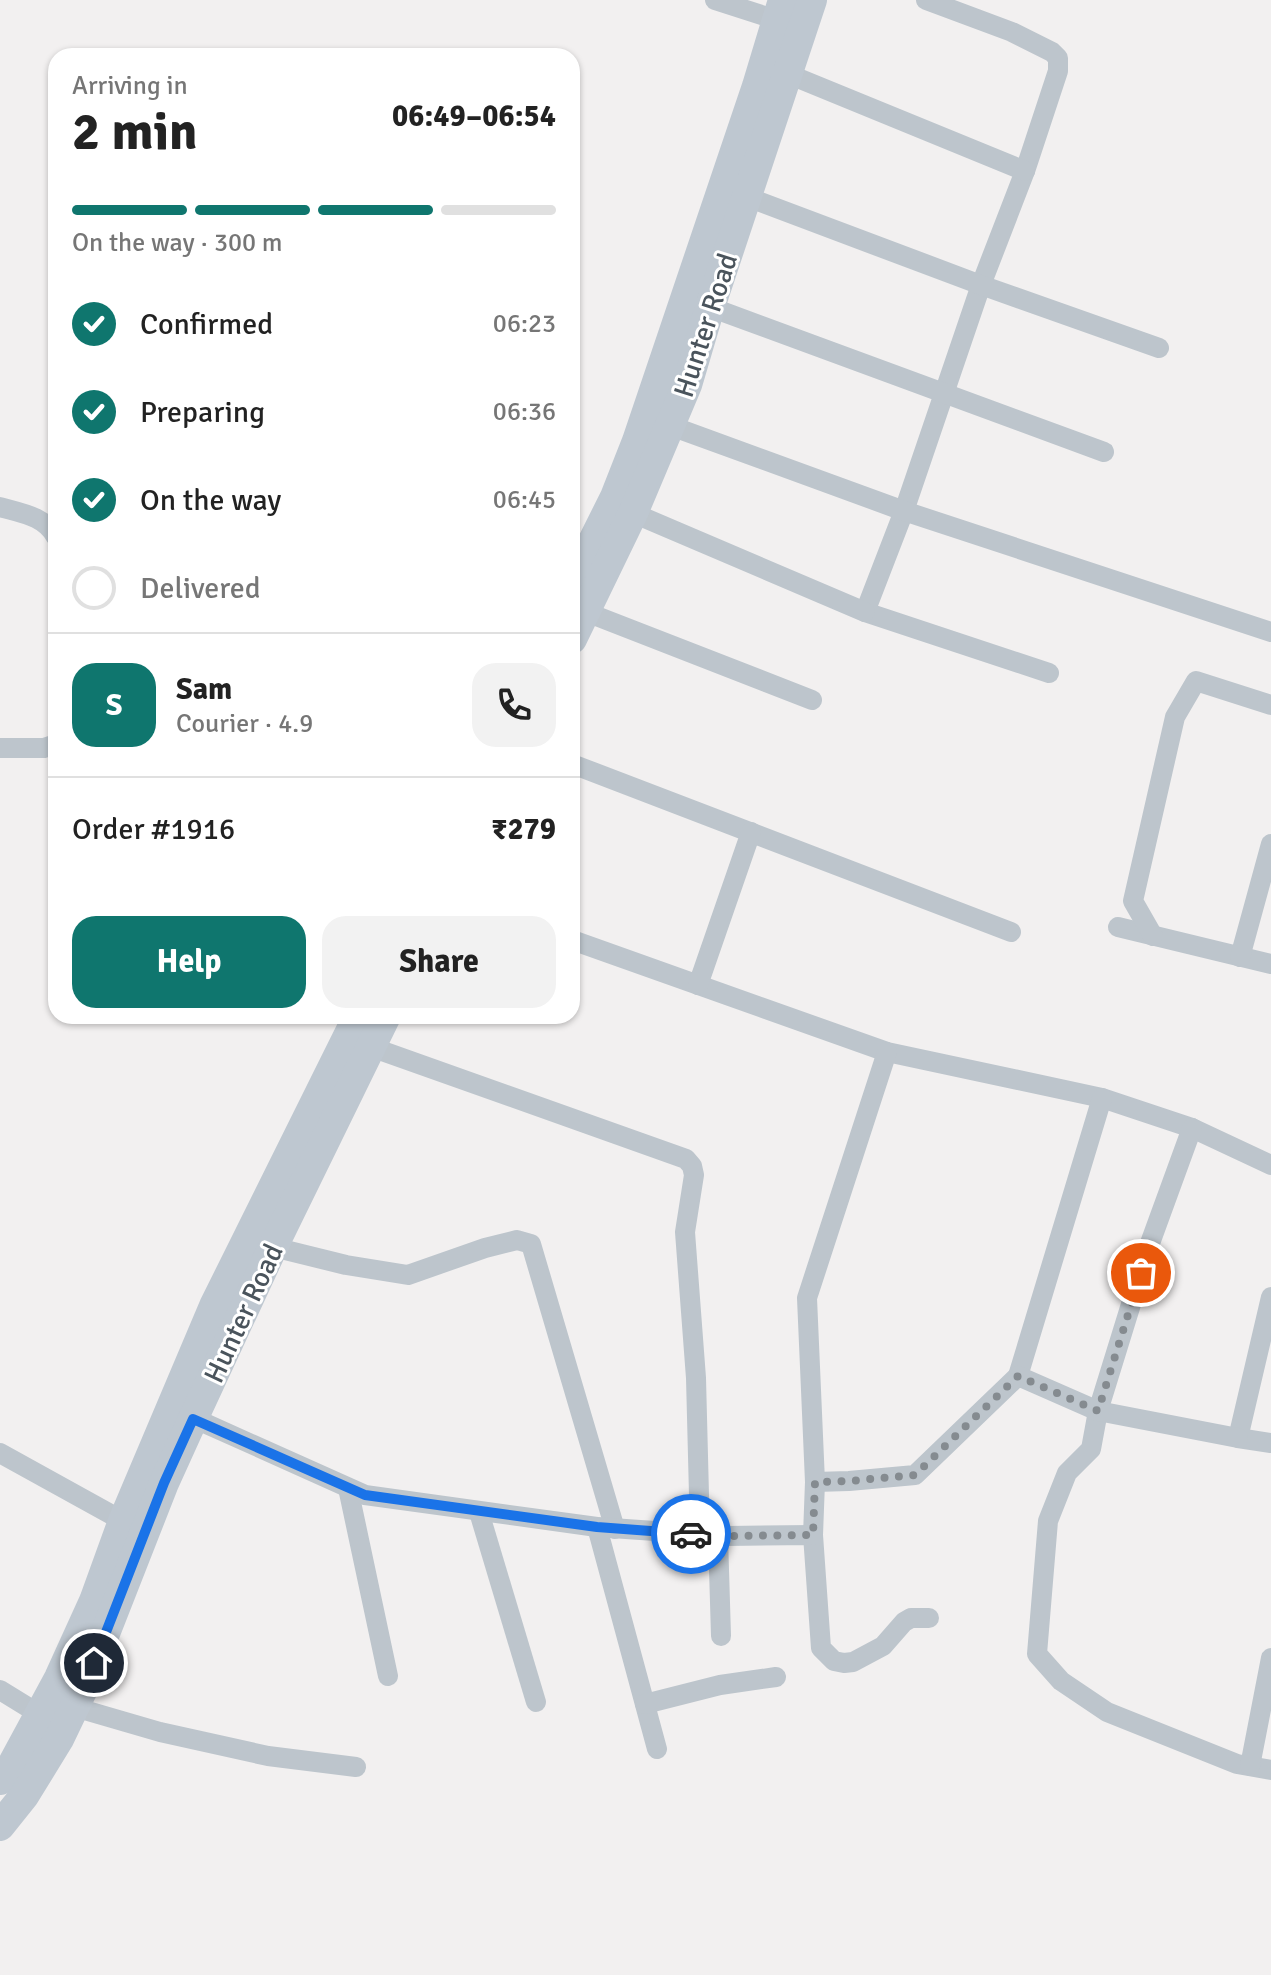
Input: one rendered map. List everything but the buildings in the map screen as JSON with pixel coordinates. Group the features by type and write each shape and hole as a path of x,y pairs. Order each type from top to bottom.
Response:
{"main road":[{"name":"Hunter Road","path":"580,617 633,513 687,385 812,0"},
{"name":"Hunter Road","path":"580,567 615,497 637,441 780,10"},
{"name":"Hunter Road","path":"0,1826 24,1796 59,1739 74,1707 104,1639 164,1483 214,1306 354,1024"},
{"name":"Hunter Road","path":"0,1780 11,1767 59,1678 94,1601 123,1521 273,1247 382,1024"}],"street":[{"path":"715,0 780,10"},
{"path":"865,612 904,511 1058,71 1058,58 1052,52 1012,32 926,0"},
{"path":"788,74 1025,171"},
{"path":"747,197 1159,348"},
{"path":"710,307 1104,452"},
{"path":"671,426 904,511 1262,629 1271,612"},
{"path":"0,507 29,515 43,521 48,527"},
{"path":"633,513 865,612 1049,673"},
{"path":"580,622 812,700"},
{"path":"1153,936 1133,901 1175,717 1196,681 1271,705"},
{"path":"0,748 48,747"},
{"path":"580,767 1011,932"},
{"path":"698,985 751,832"},
{"path":"1240,957 1271,844"},
{"path":"1118,927 1271,964"},
{"path":"580,943 887,1052 1102,1098 1192,1128 1271,1165"},
{"path":"371,1047 686,1159 692,1166 694,1175 685,1232 709,1535 721,1636"},
{"path":"887,1052 807,1298 815,1482 813,1535 821,1648 834,1661 853,1662 883,1646 904,1622 911,1618 929,1618"},
{"path":"815,1482 915,1475 1018,1376 1102,1098"},
{"path":"1192,1128 1149,1246 1098,1411 1091,1449 1067,1473 1048,1521 1037,1654 1061,1681 1107,1712 1237,1764 1271,1770"},
{"path":"273,1247 346,1265 408,1275 506,1242 517,1240 531,1244 606,1528 657,1749"},
{"path":"1238,1438 1271,1297"},
{"path":"1018,1376 1098,1411 1271,1443"},
{"path":"182,1413 365,1495 606,1528 709,1535 813,1535"},
{"path":"0,1453 123,1521"},
{"path":"348,1488 388,1676"},
{"path":"479,1512 536,1702"},
{"path":"1250,1766 1271,1658"},
{"path":"645,1704 720,1685 776,1677"},
{"path":"0,1690 39,1714"},
{"path":"74,1707 160,1732 268,1756 356,1767"}],"way so far":[{"path":"691,1534 813,1535 815,1482 915,1475 1018,1376 1098,1411 1141,1273"}],"route":[{"path":"94,1663 164,1483 193,1419 365,1495 597,1527 691,1534"}]}
